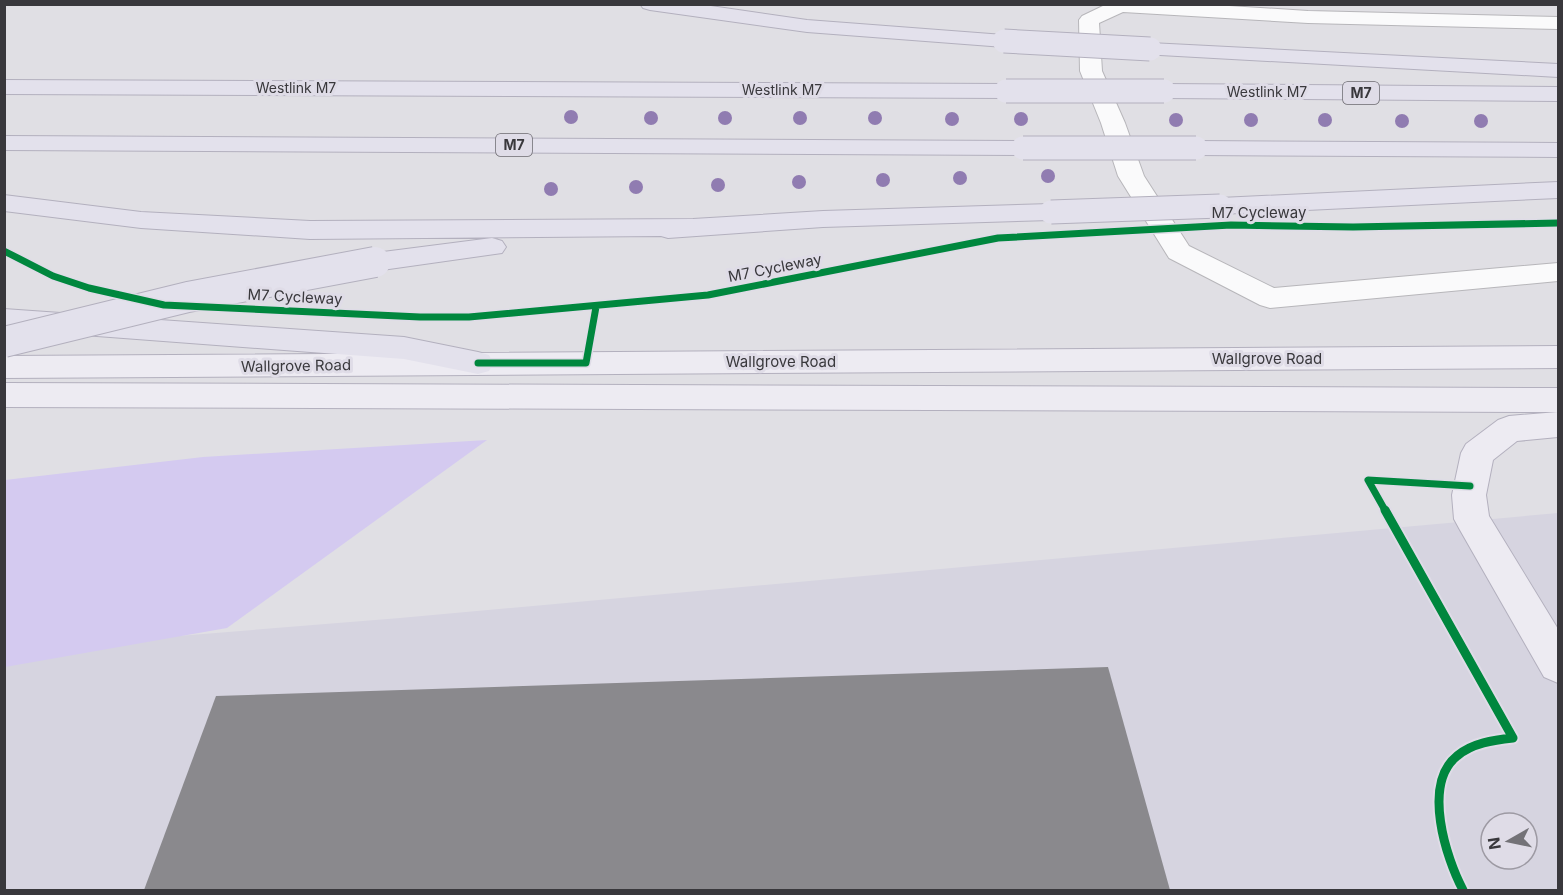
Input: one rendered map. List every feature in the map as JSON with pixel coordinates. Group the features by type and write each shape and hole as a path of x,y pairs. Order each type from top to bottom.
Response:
{"highway":[{"path":"650,4 807,26 1004,41 1558,70"},
{"name":"Westlink M7","path":"4,87 1558,94"},
{"name":"M7","path":"4,143 1558,150"},
{"path":"4,203 217,226 310,230 691,226 823,219 1220,206 1558,190"},
{"path":"4,342 130,309 252,282 452,252 691,226"},
{"path":"4,319 404,348 478,363"}],"main road":[{"name":"Wallgrove Road","path":"4,367 1558,357"},
{"name":"Wallgrove Road","path":"4,395 1558,400"},
{"path":"1558,425 1509,429 1478,453 1469,495 1472,519 1558,664"}],"lane":[{"path":"1558,23 1308,17 1120,6 1089,20 1091,70 1113,123 1131,176 1179,252 1270,298 1558,272"}],"shaded area":[{"path":"487,440 227,628 5,667 5,480 203,457"},
{"path":"1558,513 1558,890 5,890 5,650 400,618"}],"building":[{"path":"1108,667 1170,890 144,890 216,696"}],"cycle path":[{"name":"M7 Cycleway","path":"4,251 53,276 89,288 164,305 420,317 469,317 708,295 998,238 1231,225 1353,227 1558,223"},
{"path":"478,363 586,363 596,307"},
{"path":"1463,890 1450,861 1441,825 1440,788 1445,772 1453,759 1465,750 1513,738 1368,480 1470,486"}]}
